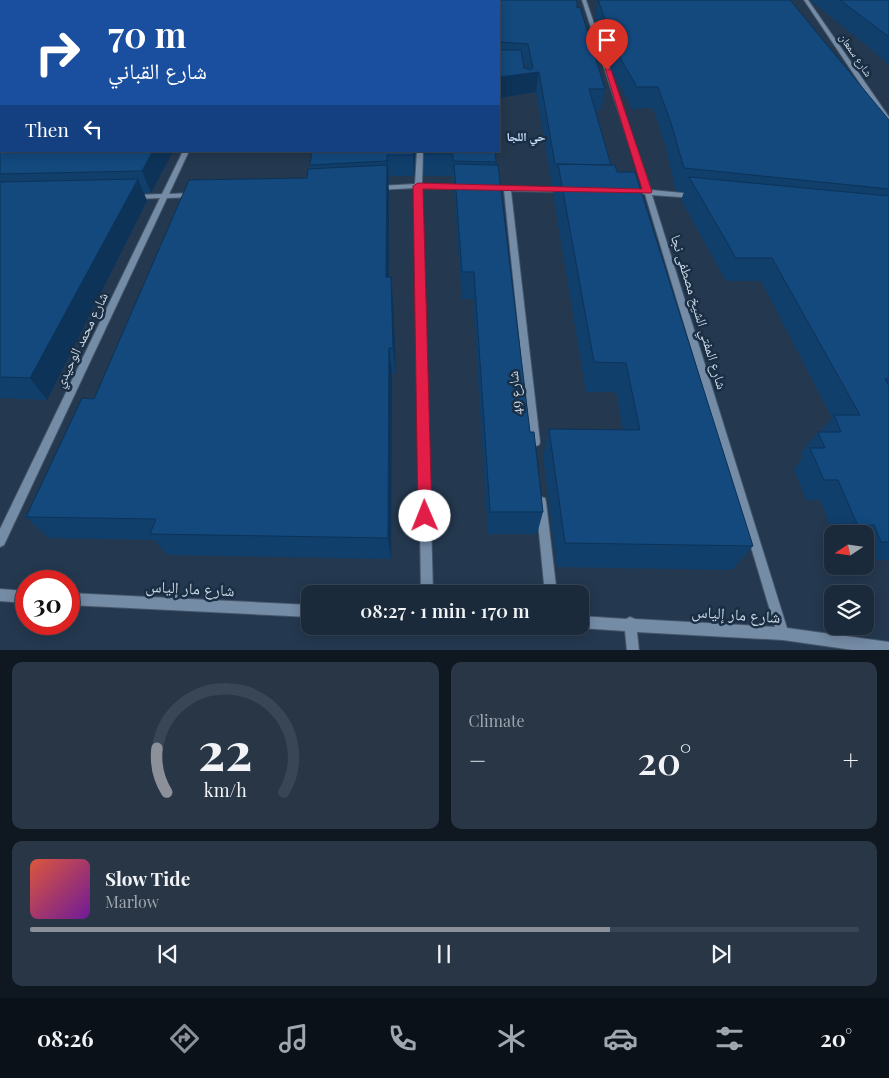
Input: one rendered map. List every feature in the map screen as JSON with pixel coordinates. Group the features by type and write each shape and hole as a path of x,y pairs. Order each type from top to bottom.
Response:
{"street":[{"name":"شارع المفتي الشيخ مصطفى نجا","path":"584,0 648,192 783,634"},
{"name":"شارع سمعان","path":"806,0 889,122"},
{"name":"شارع محمد الوحيدي","path":"0,541 186,152"},
{"path":"420,152 418,186 427,585"},
{"path":"369,188 418,186 573,190"},
{"name":"شارع 49","path":"507,189 536,455"},
{"path":"619,191 706,198"},
{"path":"126,197 204,195"},
{"path":"540,495 550,585"},
{"path":"0,595 15,596"},
{"name":"شارع مار إلياس","path":"80,600 301,610"},
{"name":"شارع مار إلياس","path":"589,622 630,623 783,634 889,648"},
{"path":"630,623 633,650"}],"building":[{"path":"500,0 577,0 577,8 580,7 605,89 589,89 611,165 555,164 539,72 500,77 500,50 521,50 524,68 531,70 533,68 528,44 500,42"},
{"path":"598,0 790,0 889,120 889,189 684,168 658,87 637,87 618,54"},
{"path":"840,0 889,0 889,37"},
{"path":"0,152 152,152 142,171 0,174"},
{"path":"312,152 413,152 413,155 387,155 387,161 310,165"},
{"path":"424,152 495,152 496,162 453,161 453,154 424,154"},
{"path":"454,164 498,165 530,432 534,432 543,512 490,512 474,272 462,272"},
{"path":"558,164 615,165 617,172 635,172 753,546 565,543 549,429 640,430 626,363 594,362"},
{"path":"387,165 386,277 391,277 393,348 389,348 388,538 150,534 156,519 26,517 82,398 94,399 189,180 307,178 308,169"},
{"path":"689,177 889,196 889,379 885,379 889,386 889,542 881,542 874,525 858,525 838,480 824,480 810,448 825,448 818,432 841,432 834,415 860,415 772,258 736,258"},
{"path":"138,179 30,378 0,377 0,182"}],"district":[{"name":"حي اللجا","path":"526,137"}],"route":[{"path":"425,516 418,186 648,192 607,70"}]}
